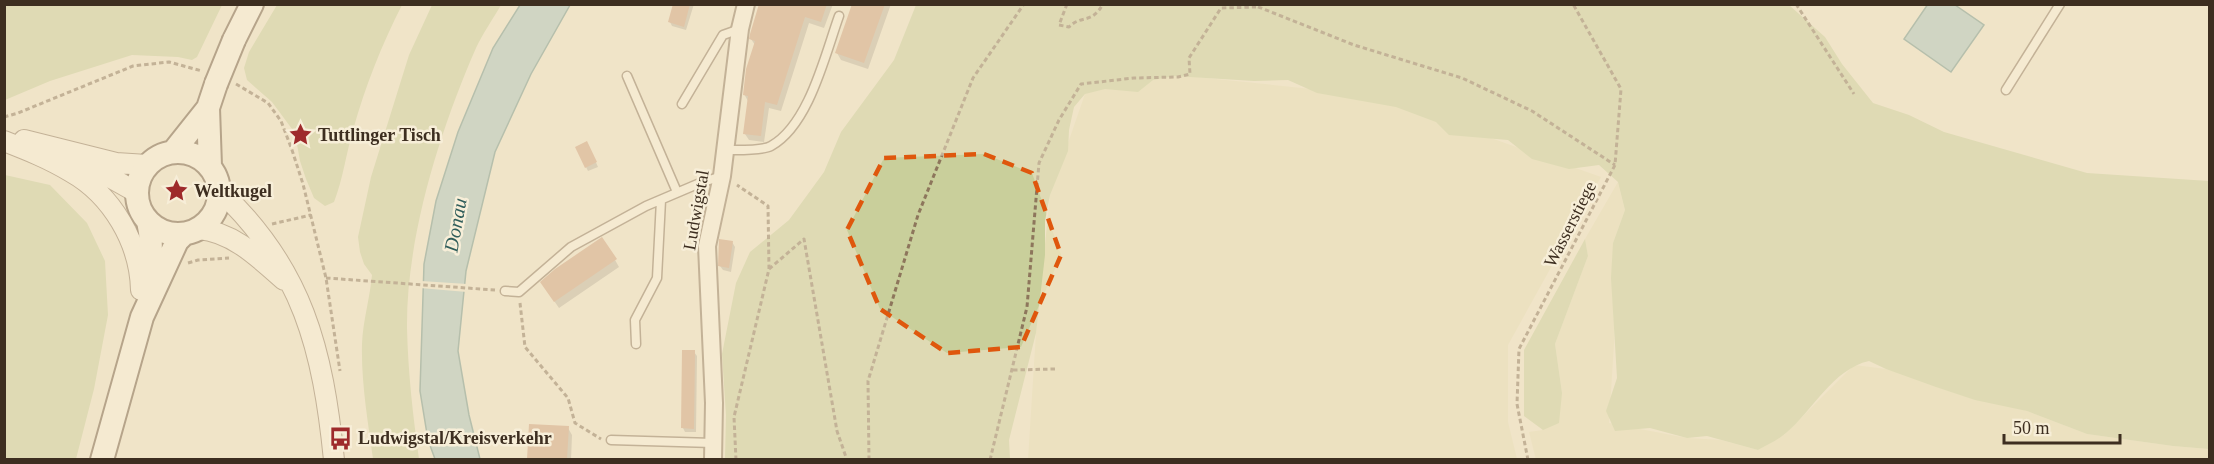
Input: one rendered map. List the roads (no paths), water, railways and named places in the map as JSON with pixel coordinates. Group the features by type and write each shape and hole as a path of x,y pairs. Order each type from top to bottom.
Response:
{"main road":[{"path":"173,152 208,108 234,40 252,4"},
{"path":"208,108 210,166"},
{"path":"102,459 142,317 169,256 177,241 208,221 219,201 217,177 210,166 193,155 173,152 154,159 147,165 141,173 136,192 142,213 148,221 164,231 191,231"},
{"path":"142,317 150,262 151,235 148,221"}],"street":[{"name":"Ludwigstal","path":"713,451 714,403 707,246 723,176 740,29 746,4"},
{"path":"4,139 51,145 116,163 147,165"},
{"path":"4,139 85,166 136,192"},
{"path":"4,139 74,173 100,194 117,216 136,258 141,276 142,317"},
{"path":"219,190 258,230 280,260 307,319 327,393 334,459"},
{"path":"191,231 212,230 244,246 290,286"}],"lane":[{"path":"2006,90 2061,4"},
{"path":"726,150 770,147 787,133 799,117 817,77 839,16"},
{"path":"682,104 723,35 740,29"},
{"path":"627,76 677,192"},
{"path":"505,291 519,292 571,247 677,192 723,176"},
{"path":"636,344 635,320 657,278 661,200"},
{"path":"611,440 713,451"}],"water":[{"path":"1928,4 1955,5 1984,25 1951,72 1904,39"},
{"name":"Donau","path":"520,5 570,5 531,74 495,152 466,271 458,351 469,415 480,459 435,459 428,440 420,391 424,264 436,201 458,132 493,48"}],"place":[{"name":"Tuttlinger Tisch","path":"300,135"},
{"name":"Weltkugel","path":"176,191"},
{"name":"Ludwigstal/Kreisverkehr","path":"340,438"}]}
